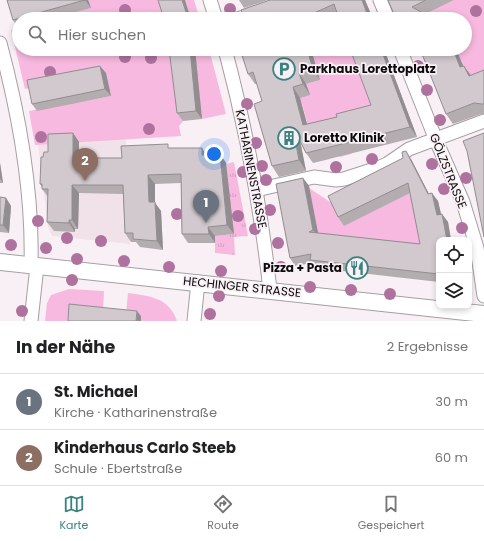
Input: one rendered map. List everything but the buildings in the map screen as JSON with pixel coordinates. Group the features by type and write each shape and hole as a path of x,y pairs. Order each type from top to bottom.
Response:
{"street":[{"path":"210,0 214,12"},
{"path":"380,0 385,12"},
{"path":"254,12 267,8"},
{"path":"0,43 24,159 34,265 31,321"},
{"name":"KATHARINENSTRASSE","path":"227,56 241,114 256,190 270,290"},
{"name":"GÖLZSTRASSE","path":"403,56 436,140 463,202 477,248 484,296"},
{"path":"256,190 314,178 336,180 344,178 387,164 409,149 484,121"},
{"name":"HECHINGER STRASSE","path":"0,262 198,282 484,314"},
{"path":"194,321 198,282"}],"shaded area":[{"path":"126,139 130,244 52,236 48,227 38,144"}],"green space":[{"path":"88,0 161,0 165,12 75,12 90,8"},
{"path":"185,0 194,0 198,12 189,12"},
{"path":"422,0 440,0 443,5 454,0 484,0 484,83 468,77 459,56 472,56 472,12 427,12"},
{"path":"17,56 176,56 183,121 179,126 181,136 35,145 29,111 111,96 106,73 25,89"},
{"path":"195,56 211,56 226,114 202,119"},
{"path":"313,56 357,56 379,116 351,154 340,157 333,130 324,132 330,159 317,162 302,103 295,99 306,84 320,80"},
{"path":"234,162 248,236 234,237 235,255 215,253 215,236 233,234 226,164"},
{"path":"425,185 417,205 425,249 316,244 317,227 309,188 333,204 344,225"},
{"path":"69,289 104,291 103,312 72,321 45,321 47,303 51,295"},
{"path":"128,293 151,297 164,302 169,307 177,321 141,321 141,316 126,315"}],"place":[{"name":"Parkhaus Lorettoplatz","path":"284,69"},
{"name":"Loretto Klinik","path":"289,138"},
{"name":"Kinderhaus Carlo Steeb","path":"85,181"},
{"name":"St. Michael","path":"206,223"},
{"name":"Pizza + Pasta","path":"357,268"}]}
